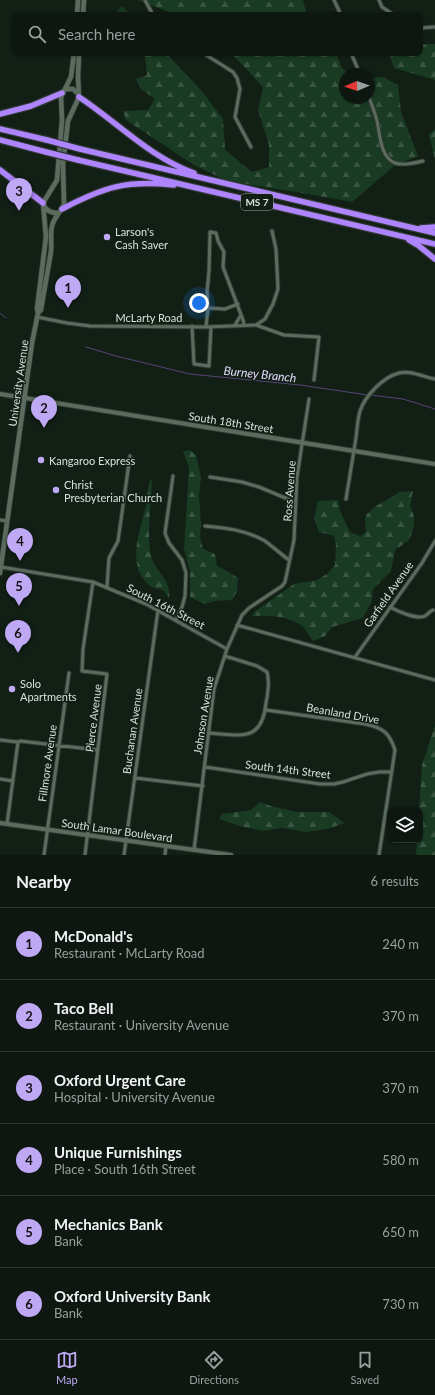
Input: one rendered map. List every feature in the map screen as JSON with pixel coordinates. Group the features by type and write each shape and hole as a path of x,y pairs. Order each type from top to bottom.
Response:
{"highway":[{"path":"0,114 31,106 64,90"},
{"path":"79,95 165,160 191,172 217,181"},
{"name":"MS 7","path":"0,129 435,233"},
{"name":"MS 7","path":"0,140 78,160 435,244"},
{"path":"0,170 43,204"},
{"path":"60,211 94,193 120,186 146,183 190,186"},
{"path":"411,228 435,227"},
{"path":"388,233 410,241 419,246 435,259"}],"main road":[{"path":"77,12 78,0"},
{"path":"83,12 84,0"},
{"path":"60,211 50,212 46,210 43,204 57,180 62,120 60,102 71,77 74,56"},
{"name":"University Avenue","path":"38,315 41,310 51,250 51,228 60,211 64,195 63,164 68,121 79,95 79,56"},
{"path":"64,90 74,89 79,95"},
{"name":"University Avenue","path":"0,573 38,315 37,309 46,237 43,204"}],"street":[{"path":"145,0 151,12"},
{"path":"334,0 340,12"},
{"path":"378,0 382,7 390,12"},
{"path":"423,28 435,26"},
{"path":"208,56 233,72 237,78 240,89 235,117 251,147"},
{"path":"352,56 357,68"},
{"path":"371,104 384,151 388,158 394,163 401,164 424,161"},
{"path":"256,324 265,319 273,304 278,289 276,249 272,231"},
{"path":"192,326 194,364 209,366 207,292 210,232 216,232 218,241 224,252 223,268 238,304 244,325"},
{"path":"208,308 225,309 238,304"},
{"name":"McLarty Road","path":"38,315 67,323 90,326 208,327 256,324"},
{"path":"235,326 241,315"},
{"path":"256,324 284,335 318,337 314,380"},
{"path":"346,499 360,411 366,400 377,386 390,376 399,373 407,372 423,377 435,378"},
{"name":"South 18th Street","path":"0,394 435,464"},
{"name":"Ross Avenue","path":"289,560 294,540 297,477 309,399"},
{"path":"107,587 109,558 118,541 130,456"},
{"path":"173,476 165,533 169,543 182,560 186,573 185,596 176,620"},
{"path":"210,477 254,485 295,502"},
{"path":"0,520 7,521"},
{"path":"205,526 237,530 253,536 265,542 289,560"},
{"name":"Garfield Avenue","path":"355,657 422,563 435,541"},
{"name":"Johnson Avenue","path":"194,850 214,689 227,649 242,615 249,608 282,586 285,582 289,560"},
{"name":"South 16th Street","path":"1,567 93,582 107,587 158,610 227,649"},
{"name":"Pierce Avenue","path":"85,855 107,674 82,670 83,649 93,582"},
{"path":"390,607 407,614 421,617 433,610"},
{"name":"Buchanan Avenue","path":"124,855 158,610"},
{"path":"237,625 435,680"},
{"path":"208,733 242,735 255,732 260,726 266,710 269,681 267,672 257,666 225,656"},
{"name":"Fillmore Avenue","path":"44,855 69,673"},
{"name":"Beanland Drive","path":"266,710 365,724 380,728 389,737 395,750 379,855"},
{"path":"0,740 98,750"},
{"path":"7,824 18,742"},
{"name":"South 14th Street","path":"205,767 320,784 334,784 367,774 392,772"},
{"path":"135,778 203,786"},
{"path":"0,780 13,781"},
{"name":"South Lamar Boulevard","path":"0,823 231,855"},
{"path":"164,855 166,846"}],"green space":[{"path":"137,0 303,0 306,12 170,12"},
{"path":"122,6 127,12 117,12"},
{"path":"423,44 435,44 435,80 394,68 390,56 423,56"},
{"path":"145,56 169,56 200,89 223,119 225,150 252,172 269,167 269,145 258,110 263,87 234,56 337,56 342,68 339,68 339,104 375,104 375,78 383,77 398,85 401,112 418,156 394,166 352,202 227,181 194,165 126,120 123,111 148,110 155,99 141,89 136,79 147,75"},
{"path":"435,129 435,160 429,135"},
{"path":"190,450 196,455 201,477 199,495 201,523 200,537 203,549 215,554 217,566 238,578 237,591 232,600 214,601 205,604 190,597 190,572 184,549 189,468 183,451"},
{"path":"151,478 149,532 150,552 154,564 166,581 169,591 169,598 163,590 154,588 146,582 138,569 136,560 137,542"},
{"path":"413,491 410,506 414,516 414,526 409,540 395,550 391,571 373,589 372,601 363,618 332,627 325,636 313,641 303,627 291,620 272,616 252,616 254,612 294,584 317,580 327,574 335,565 336,545 334,536 319,532 314,519 318,501 338,500 340,511 350,532 360,536 366,532 365,519 367,514 376,506 400,492"},
{"path":"435,725 435,855 416,855 417,843 423,843 423,807 419,807 422,765"},
{"path":"260,802 297,812 329,812 345,823 327,829 306,832 282,828 263,831 243,827 219,819 222,814 251,810"}],"waterway":[{"name":"Burney Branch","path":"0,313 6,318"},
{"name":"Burney Branch","path":"86,347 190,374 300,385 368,395"},
{"name":"Burney Branch","path":"371,395 403,399 435,409"}],"place":[{"name":"Oxford Urgent Care","path":"19,211"},
{"name":"Larson's Cash Saver","path":"107,237"},
{"name":"McDonald's","path":"68,308"},
{"name":"Taco Bell","path":"44,428"},
{"name":"Kangaroo Express","path":"41,460"},
{"name":"Christ Presbyterian Church","path":"56,490"},
{"name":"Unique Furnishings","path":"20,561"},
{"name":"Mechanics Bank","path":"19,606"},
{"name":"Oxford University Bank","path":"18,653"},
{"name":"Solo Apartments","path":"12,689"}]}
